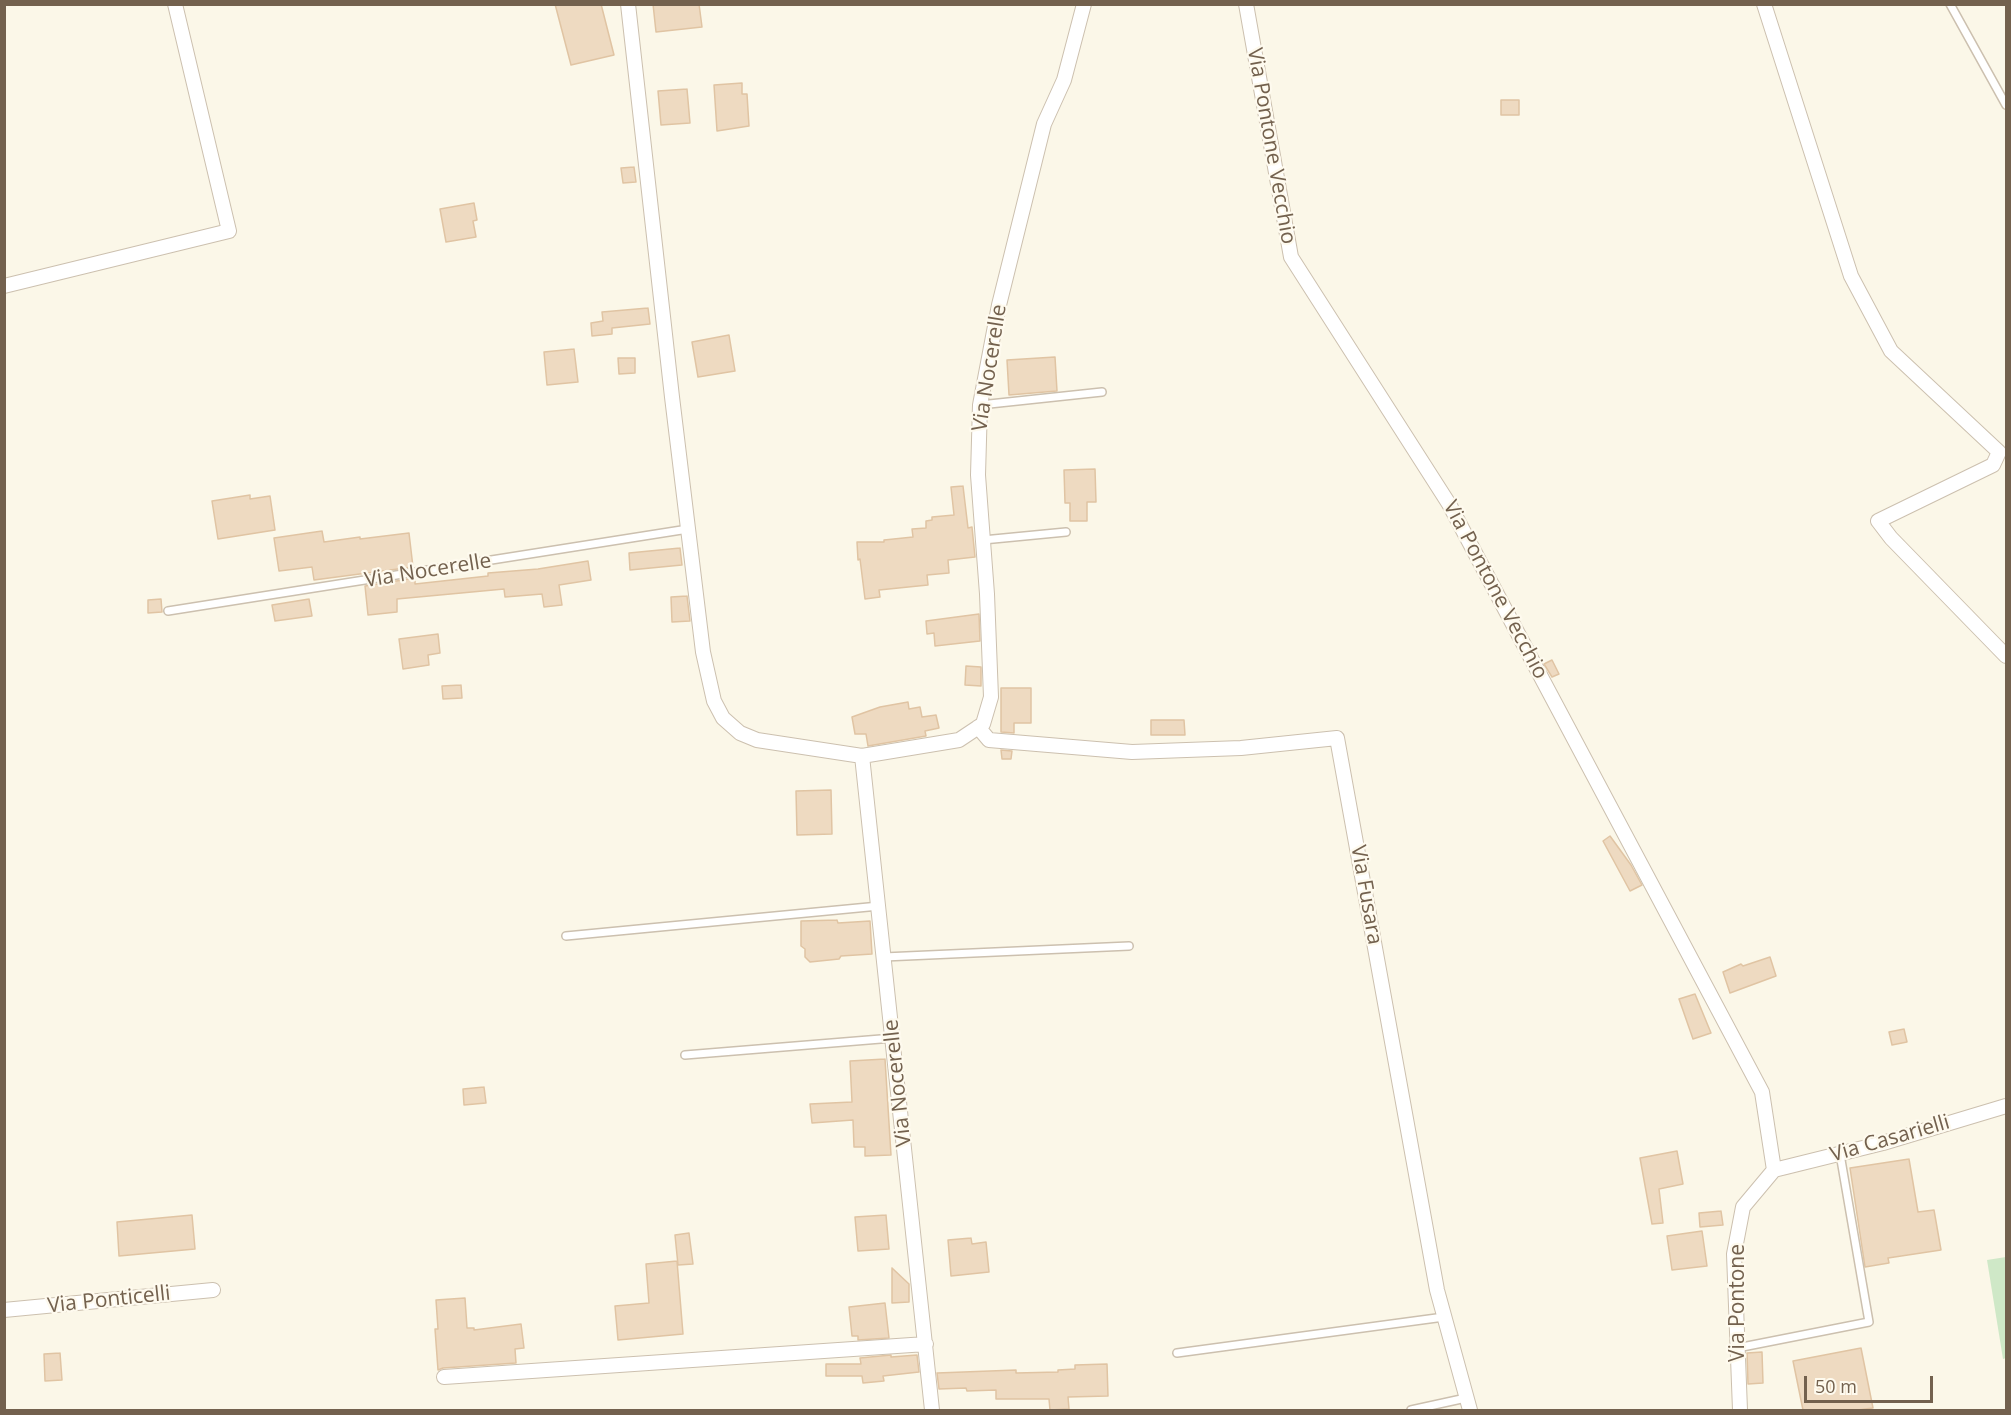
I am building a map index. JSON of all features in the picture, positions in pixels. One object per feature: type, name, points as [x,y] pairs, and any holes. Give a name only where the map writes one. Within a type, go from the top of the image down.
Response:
[{"type":"street","points":[[4,286],[229,231],[174,4]]},
{"type":"street","points":[[628,4],[703,652],[714,701],[723,718],[740,733],[758,740],[862,756],[959,740],[978,727]]},
{"type":"street","name":"Via Nocerelle","points":[[978,727],[983,724],[991,698],[987,594],[978,475],[980,405],[999,305],[1044,124],[1064,80],[1084,4]]},
{"type":"street","name":"Via Pontone Vecchio","points":[[1246,4],[1291,257],[1449,504],[1751,1071],[1762,1092],[1774,1170]]},
{"type":"street","points":[[1764,4],[1851,276],[1891,351],[1999,452],[1993,465],[1878,521],[1891,538],[2007,656]]},
{"type":"street","name":"Via Fusara","points":[[978,727],[989,740],[1132,752],[1240,748],[1337,738],[1437,1290],[1468,1404]]},
{"type":"street","name":"Via Nocerelle","points":[[862,756],[932,1410]]},
{"type":"street","name":"Via Casarielli","points":[[1774,1170],[1883,1143],[2007,1106]]},
{"type":"street","name":"Via Pontone","points":[[1740,1410],[1734,1254],[1743,1207],[1774,1170]]},
{"type":"street","name":"Via Ponticelli","points":[[4,1310],[213,1290]]},
{"type":"street","points":[[444,1377],[926,1344]]},
{"type":"lane","points":[[1950,4],[2007,105]]},
{"type":"lane","points":[[980,405],[1102,392]]},
{"type":"lane","name":"Via Nocerelle","points":[[168,611],[688,530]]},
{"type":"lane","points":[[983,540],[1066,532]]},
{"type":"lane","points":[[566,936],[879,906]]},
{"type":"lane","points":[[884,957],[1129,946]]},
{"type":"lane","points":[[685,1055],[893,1038]]},
{"type":"lane","points":[[1737,1348],[1869,1322],[1840,1154]]},
{"type":"lane","points":[[1178,1353],[1444,1317]]},
{"type":"lane","points":[[1411,1410],[1468,1404]]},
{"type":"green space","points":[[2006,1257],[2006,1358],[2003,1359],[1987,1260]]},
{"type":"building","points":[[555,4],[601,4],[614,55],[571,65]]},
{"type":"building","points":[[653,4],[699,4],[702,27],[656,32]]},
{"type":"building","points":[[742,83],[742,94],[747,94],[749,126],[717,131],[714,85]]},
{"type":"building","points":[[687,89],[690,123],[661,125],[658,91]]},
{"type":"building","points":[[1501,100],[1519,100],[1519,115],[1501,115]]},
{"type":"building","points":[[634,167],[636,182],[623,183],[621,168]]},
{"type":"building","points":[[474,203],[477,220],[473,221],[476,237],[446,242],[440,209]]},
{"type":"building","points":[[648,308],[650,324],[612,328],[612,334],[592,336],[591,323],[603,321],[602,312]]},
{"type":"building","points":[[729,335],[735,371],[698,377],[692,342]]},
{"type":"building","points":[[574,349],[578,382],[547,385],[544,352]]},
{"type":"building","points":[[1055,357],[1057,391],[1009,395],[1007,360]]},
{"type":"building","points":[[618,358],[635,358],[635,373],[619,374]]},
{"type":"building","points":[[1095,469],[1096,502],[1087,502],[1087,521],[1070,521],[1070,503],[1065,503],[1064,470]]},
{"type":"building","points":[[963,486],[968,528],[972,527],[975,557],[948,560],[949,573],[927,575],[928,585],[879,590],[880,597],[865,599],[857,542],[884,542],[884,540],[913,537],[912,529],[926,528],[926,521],[932,520],[932,517],[954,515],[951,487]]},
{"type":"building","points":[[250,495],[250,499],[270,496],[275,530],[218,539],[212,501]]},
{"type":"building","points":[[322,531],[324,542],[409,533],[413,567],[314,580],[312,567],[279,571],[274,538]]},
{"type":"building","points":[[680,548],[682,565],[630,570],[629,553]]},
{"type":"building","points":[[588,561],[591,580],[559,585],[562,605],[544,607],[542,594],[505,597],[504,589],[397,599],[397,612],[368,615],[365,586],[415,578],[415,584],[488,576],[488,573],[538,569]]},
{"type":"building","points":[[687,596],[690,621],[672,622],[671,597]]},
{"type":"building","points":[[161,599],[162,612],[148,613],[148,600]]},
{"type":"building","points":[[309,599],[312,616],[275,621],[272,605]]},
{"type":"building","points":[[979,614],[980,641],[935,646],[934,633],[927,634],[926,621]]},
{"type":"building","points":[[438,634],[440,653],[428,655],[429,665],[403,669],[399,639]]},
{"type":"building","points":[[1552,660],[1559,674],[1552,677],[1544,664]]},
{"type":"building","points":[[966,666],[981,667],[981,686],[965,685]]},
{"type":"building","points":[[461,685],[462,698],[443,699],[442,686]]},
{"type":"building","points":[[1001,688],[1031,688],[1031,723],[1014,723],[1014,733],[1001,732]]},
{"type":"building","points":[[908,702],[909,709],[920,707],[922,717],[936,715],[939,728],[925,731],[926,736],[868,746],[866,734],[855,734],[852,717],[880,707]]},
{"type":"building","points":[[1151,720],[1184,720],[1185,735],[1151,735]]},
{"type":"building","points":[[1001,750],[1012,751],[1011,759],[1002,759]]},
{"type":"building","points":[[831,790],[832,834],[797,835],[796,791]]},
{"type":"building","points":[[1610,836],[1642,885],[1630,891],[1603,841]]},
{"type":"building","points":[[837,920],[838,923],[870,921],[872,954],[841,956],[839,959],[810,962],[805,957],[805,949],[801,946],[801,921]]},
{"type":"building","points":[[1770,957],[1776,976],[1730,993],[1723,972],[1741,964],[1743,966]]},
{"type":"building","points":[[1695,994],[1711,1033],[1693,1039],[1679,999]]},
{"type":"building","points":[[1904,1029],[1907,1042],[1892,1045],[1889,1032]]},
{"type":"building","points":[[885,1059],[891,1155],[865,1156],[865,1147],[854,1147],[853,1120],[812,1123],[810,1104],[852,1102],[850,1061]]},
{"type":"building","points":[[484,1087],[486,1103],[464,1105],[463,1089]]},
{"type":"building","points":[[1677,1151],[1683,1184],[1659,1189],[1663,1223],[1652,1224],[1640,1158]]},
{"type":"building","points":[[1909,1159],[1918,1212],[1934,1210],[1941,1250],[1888,1258],[1889,1263],[1865,1267],[1850,1168]]},
{"type":"building","points":[[1721,1211],[1723,1225],[1700,1227],[1699,1213]]},
{"type":"building","points":[[192,1215],[195,1249],[119,1256],[117,1222]]},
{"type":"building","points":[[886,1215],[889,1249],[858,1251],[855,1217]]},
{"type":"building","points":[[1702,1231],[1707,1266],[1672,1270],[1667,1236]]},
{"type":"building","points":[[689,1233],[693,1264],[678,1265],[675,1235]]},
{"type":"building","points":[[971,1238],[972,1244],[986,1242],[989,1272],[951,1276],[948,1240]]},
{"type":"building","points":[[677,1261],[683,1334],[618,1340],[615,1306],[649,1303],[646,1264]]},
{"type":"building","points":[[892,1268],[909,1284],[909,1302],[892,1303]]},
{"type":"building","points":[[465,1298],[467,1328],[474,1328],[474,1330],[521,1324],[524,1348],[515,1349],[516,1363],[438,1370],[435,1329],[438,1329],[436,1300]]},
{"type":"building","points":[[885,1303],[889,1338],[858,1340],[858,1336],[852,1336],[849,1307]]},
{"type":"building","points":[[1861,1348],[1873,1408],[1803,1410],[1793,1361]]},
{"type":"building","points":[[1762,1352],[1763,1383],[1748,1384],[1747,1353]]},
{"type":"building","points":[[60,1353],[62,1380],[45,1381],[44,1354]]},
{"type":"building","points":[[891,1355],[891,1357],[917,1355],[919,1372],[883,1376],[884,1381],[863,1383],[862,1376],[826,1376],[826,1364],[861,1364],[860,1358]]},
{"type":"building","points":[[1107,1364],[1108,1396],[1068,1397],[1069,1409],[1050,1410],[1049,1399],[996,1399],[996,1390],[939,1389],[937,1373],[1016,1370],[1016,1373],[1058,1372],[1058,1370],[1075,1369],[1075,1365]]}]
